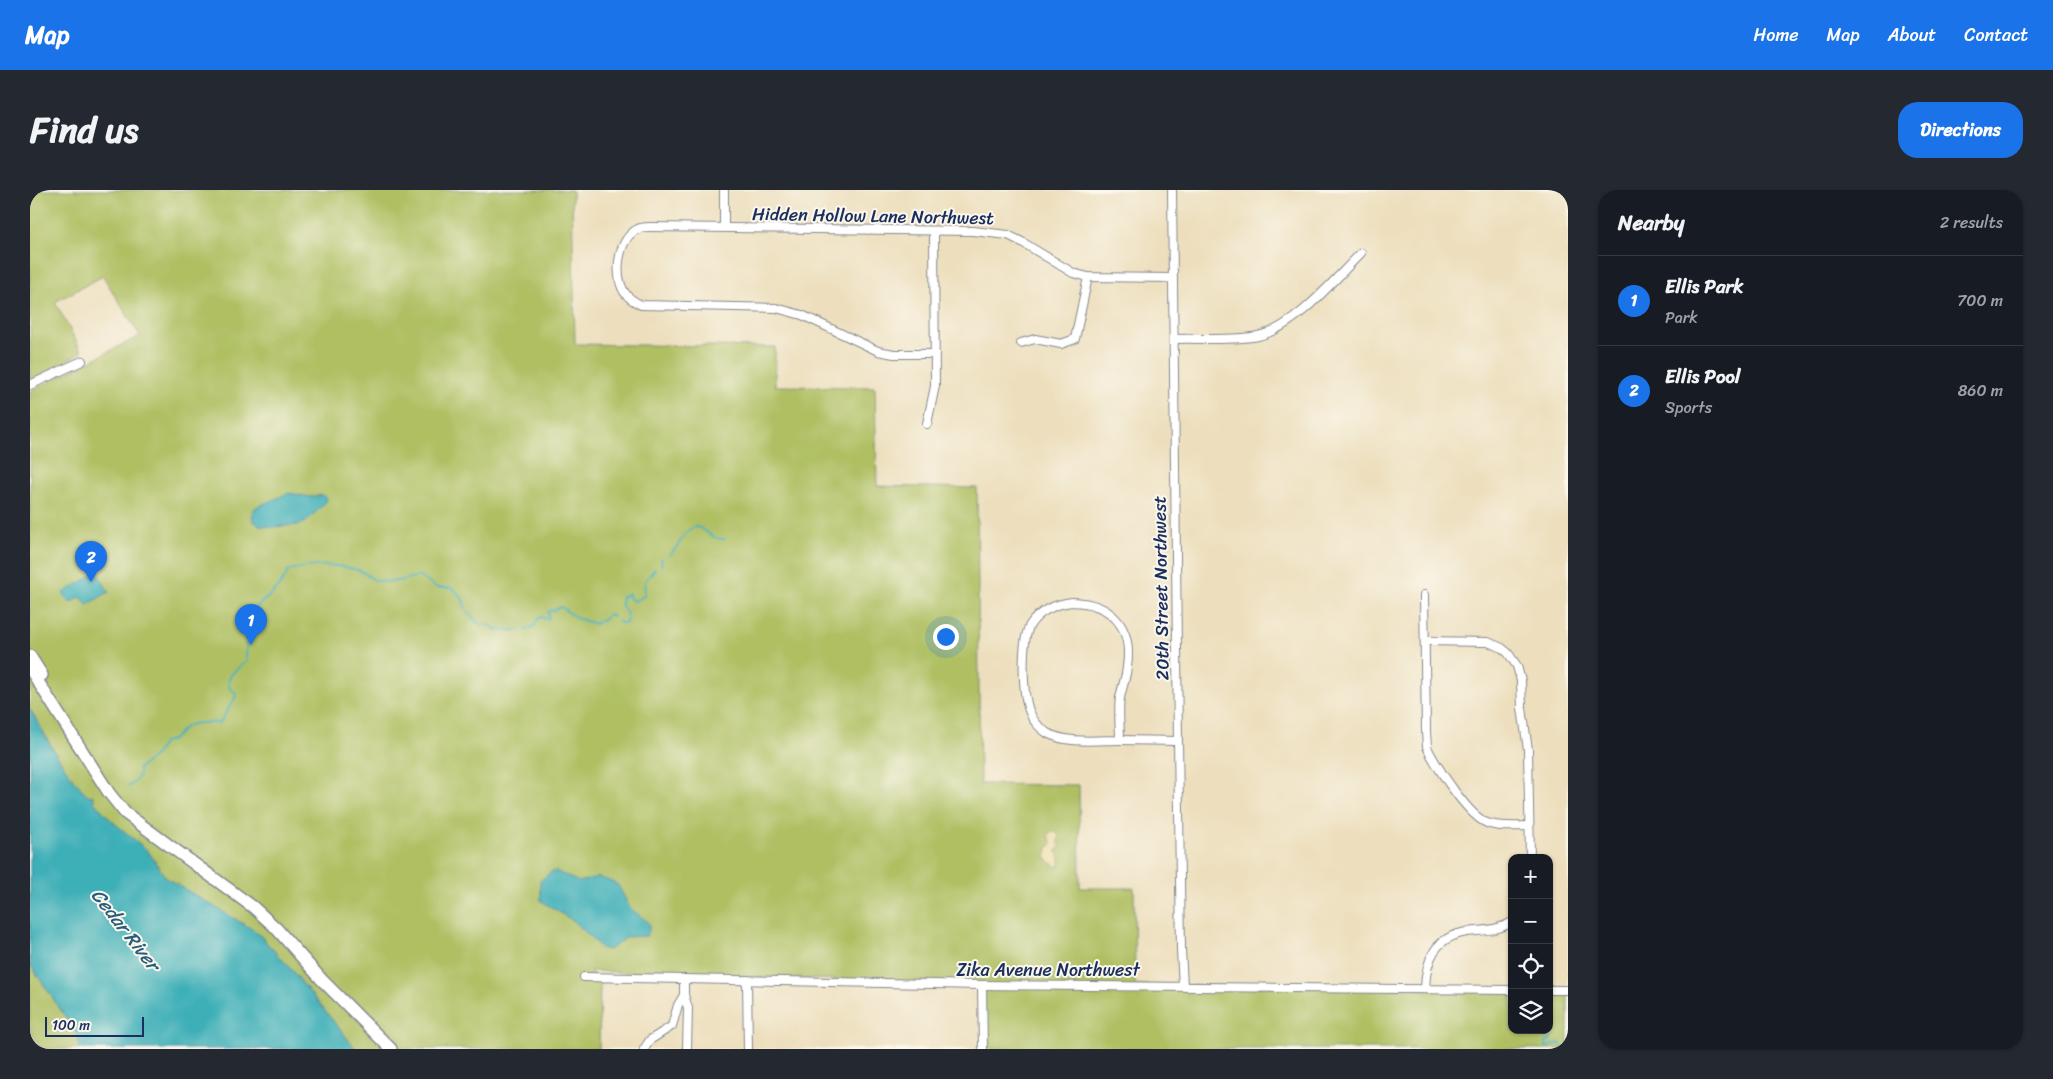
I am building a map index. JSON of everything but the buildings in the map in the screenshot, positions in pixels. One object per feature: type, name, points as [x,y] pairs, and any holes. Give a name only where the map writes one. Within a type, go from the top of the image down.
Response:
[{"type":"street","points":[[724,190],[724,227]]},
{"type":"street","name":"20th Street Northwest","points":[[1172,190],[1178,741],[1183,986]]},
{"type":"street","name":"Hidden Hollow Lane Northwest","points":[[935,354],[894,354],[878,351],[802,315],[776,308],[641,305],[629,298],[624,293],[621,285],[619,268],[624,243],[638,229],[650,227],[973,231],[1008,235],[1073,273],[1088,277],[1172,278]]},
{"type":"street","points":[[927,424],[934,397],[934,231]]},
{"type":"street","points":[[1174,339],[1249,337],[1276,330],[1294,318],[1360,253]]},
{"type":"street","points":[[1021,343],[1035,339],[1061,344],[1075,338],[1088,277]]},
{"type":"street","points":[[30,385],[82,361]]},
{"type":"street","points":[[1424,595],[1426,739],[1431,755],[1467,807],[1476,816],[1487,823],[1501,826],[1529,826]]},
{"type":"street","points":[[1120,740],[1120,699],[1127,666],[1126,642],[1122,627],[1116,618],[1097,604],[1072,602],[1052,606],[1036,617],[1026,637],[1026,692],[1029,711],[1040,727],[1057,737],[1068,739],[1120,740],[1178,741]]},
{"type":"street","points":[[1425,641],[1488,642],[1502,648],[1517,666],[1522,681],[1522,708],[1528,738],[1530,854]]},
{"type":"street","points":[[30,656],[115,789],[145,828]]},
{"type":"street","points":[[30,669],[114,801],[125,813],[253,907],[276,928],[322,980],[391,1049]]},
{"type":"street","points":[[1425,988],[1430,958],[1438,946],[1450,936],[1499,928],[1508,924]]},
{"type":"street","name":"Zika Avenue Northwest","points":[[584,978],[1508,990]]},
{"type":"street","points":[[684,979],[684,994],[688,1008],[687,1049]]},
{"type":"street","points":[[747,980],[748,1049]]},
{"type":"street","points":[[982,984],[983,1049]]},
{"type":"street","points":[[1553,990],[1568,990]]},
{"type":"street","points":[[644,1049],[650,1040],[672,1026],[678,1005],[684,994]]},
{"type":"green space","points":[[30,190],[572,190],[575,344],[775,347],[775,386],[875,387],[877,486],[977,488],[980,784],[1079,785],[1080,888],[1134,888],[1135,985],[1508,990],[1508,1034],[1553,1034],[1553,990],[1568,990],[1568,1049],[983,1049],[982,985],[590,971],[600,983],[599,1049],[356,1049],[290,968],[257,932],[166,878],[148,851],[112,821],[94,802],[94,798],[76,783],[30,709],[30,391],[140,336],[103,276],[55,302],[82,352],[30,381]]},
{"type":"green space","points":[[30,964],[76,1033],[80,1046],[79,1049],[41,1049],[30,1030]]},
{"type":"sand","points":[[1052,831],[1060,835],[1058,841],[1060,846],[1056,852],[1060,858],[1060,865],[1057,867],[1046,859],[1048,848],[1052,843],[1048,835]]},
{"type":"water","points":[[289,493],[311,497],[323,495],[327,498],[326,502],[306,522],[300,525],[272,527],[261,526],[253,521],[252,512],[256,507]]},
{"type":"water","points":[[97,572],[109,592],[87,605],[81,597],[70,603],[63,593]]},
{"type":"water","name":"Cedar River","points":[[30,709],[53,750],[73,779],[88,796],[93,795],[94,802],[112,821],[148,851],[166,878],[257,932],[290,968],[356,1049],[79,1049],[80,1046],[76,1033],[30,964]]},
{"type":"water","points":[[556,871],[579,882],[598,877],[618,885],[630,908],[648,922],[650,927],[647,936],[627,937],[609,950],[601,948],[575,922],[541,901],[540,881],[551,872]]},
{"type":"waterway","points":[[669,555],[692,528],[696,527],[715,538],[725,539]]},
{"type":"waterway","points":[[662,566],[661,561],[663,558]]},
{"type":"waterway","points":[[128,787],[138,778],[139,768],[155,756],[164,742],[176,737],[184,728],[195,723],[220,723],[236,696],[235,692],[230,689],[230,676],[246,662],[247,634],[243,620],[279,587],[288,571],[314,566],[350,568],[363,572],[373,579],[386,582],[418,576],[437,588],[452,588],[462,597],[466,610],[479,624],[489,625],[496,630],[520,630]]},
{"type":"waterway","points":[[619,621],[626,623],[627,620],[626,612],[621,604],[622,597],[629,594],[630,599],[635,601],[644,596],[645,581],[655,569]]},
{"type":"waterway","points":[[526,630],[534,626],[541,617],[549,618],[548,612],[561,607],[576,618],[596,624],[598,621],[603,621],[608,614],[613,616]]},
{"type":"waterway","points":[[1552,1034],[1551,1040],[1546,1042],[1546,1047],[1560,1043],[1563,1049]]},
{"type":"place","name":"Ellis Pool","points":[[91,582]]},
{"type":"place","name":"Ellis Park","points":[[251,645]]}]
